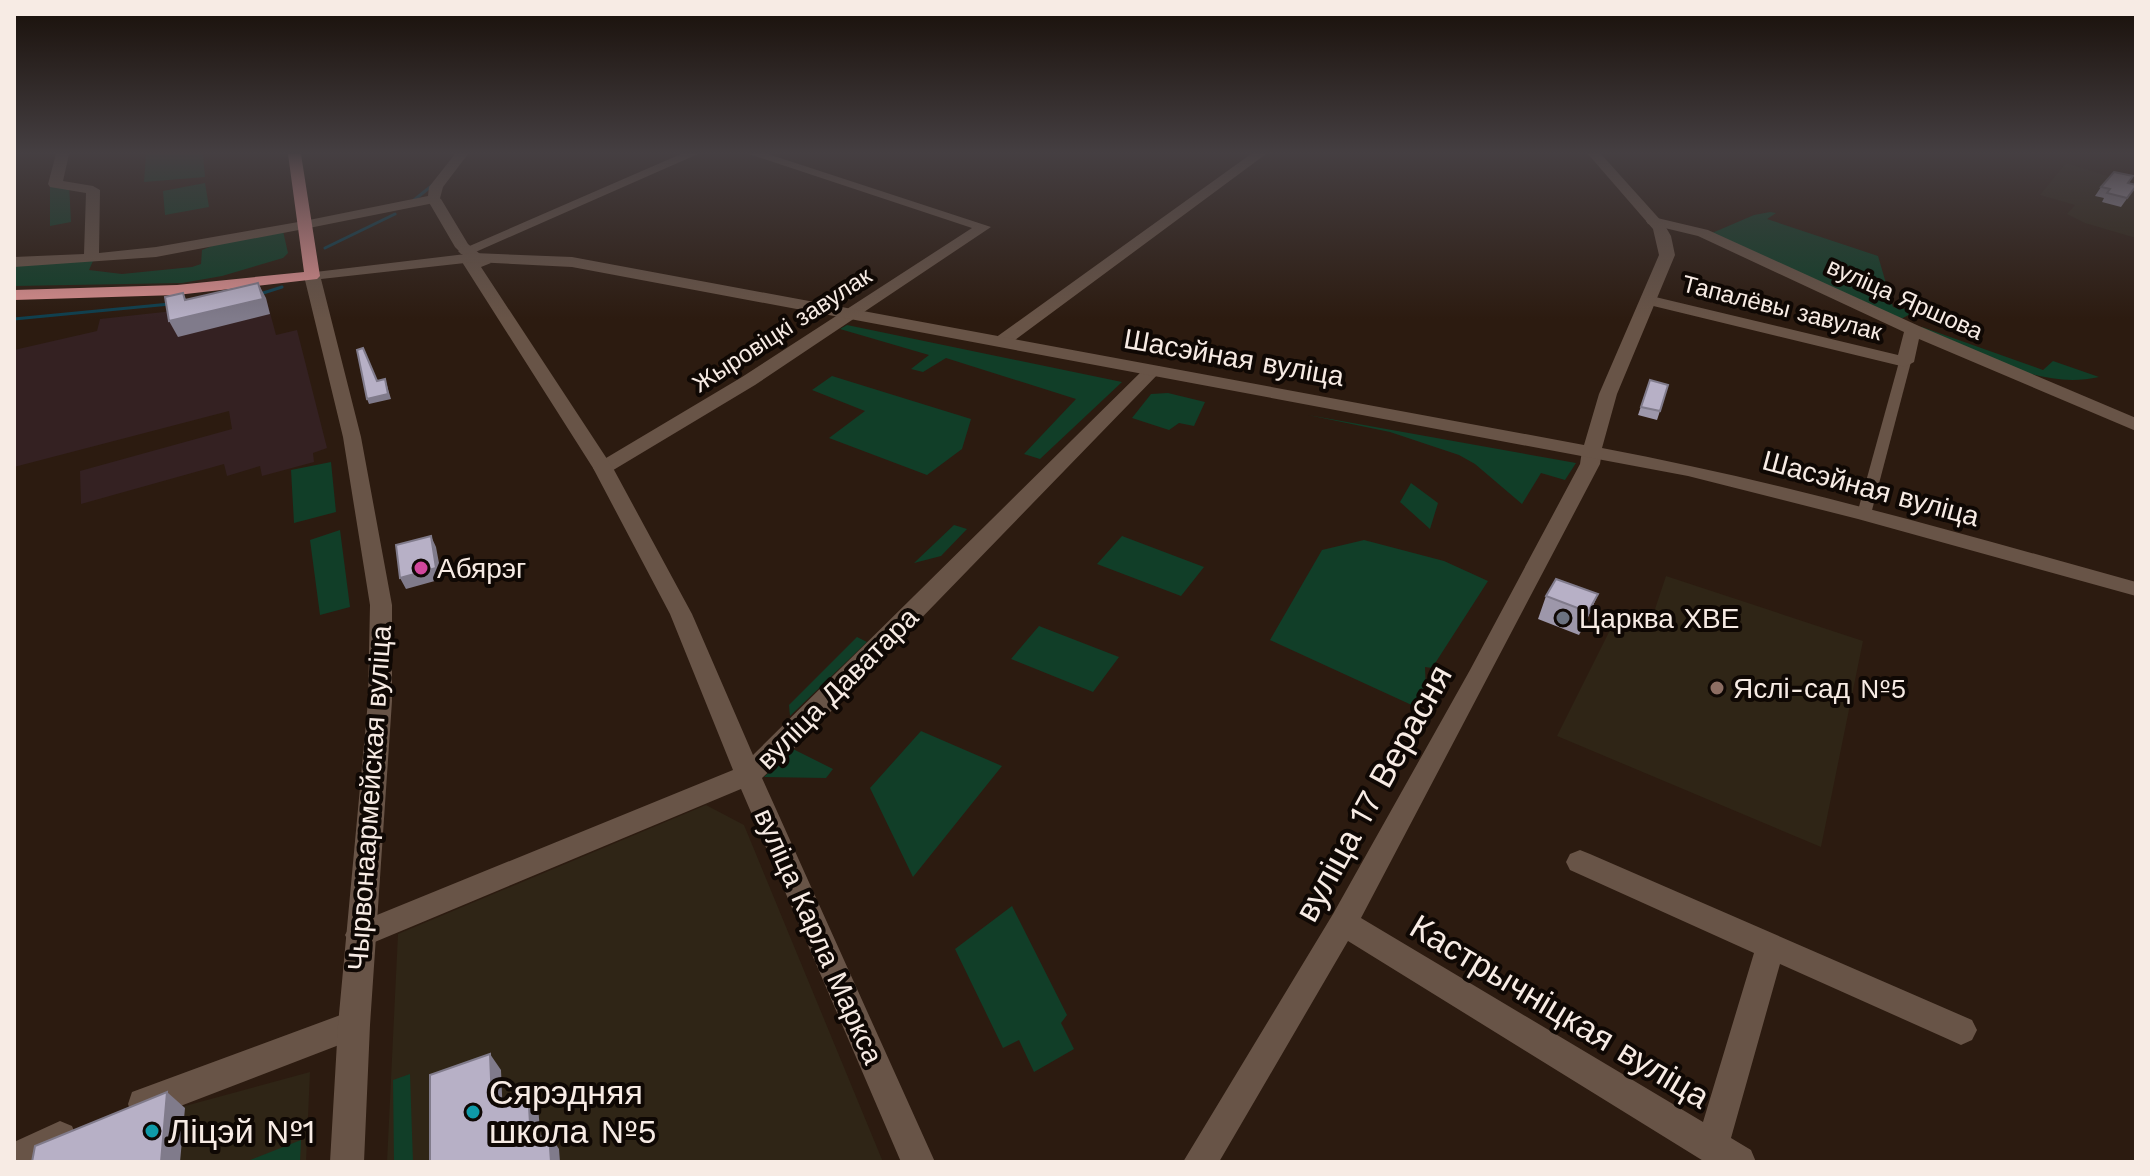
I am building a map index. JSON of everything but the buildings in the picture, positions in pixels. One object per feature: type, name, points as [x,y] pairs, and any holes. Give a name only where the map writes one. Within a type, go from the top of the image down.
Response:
[{"type":"highway","name":"Чырвонаармейская вуліца","points":[[302,209],[312,276]]},
{"type":"highway","points":[[14,295],[177,290],[312,276]]},
{"type":"street","points":[[91,258],[92,209]]},
{"type":"street","points":[[14,262],[156,252],[385,209]]},
{"type":"street","name":"вуліца Карла Маркса","points":[[440,209],[488,291],[603,468],[681,614],[748,775],[918,1162]]},
{"type":"street","points":[[468,253],[568,209]]},
{"type":"street","name":"Жыровіцкі завулак","points":[[603,468],[676,427],[984,227],[927,209]]},
{"type":"street","points":[[1001,342],[1184,209]]},
{"type":"street","points":[[1642,209],[1653,221]]},
{"type":"street","name":"вуліца 17 Верасня","points":[[1200,1162],[1343,923],[1494,648],[1590,464],[1608,394],[1667,255],[1664,236],[1653,221]]},
{"type":"street","name":"вуліца Яршова","points":[[1653,221],[1703,233],[1913,330],[2136,425]]},
{"type":"street","name":"Шасэйная вуліца","points":[[312,276],[468,253],[572,262],[1592,451],[1733,480],[2136,589]]},
{"type":"street","name":"Чырвонаармейская вуліца","points":[[312,276],[352,437],[381,605],[380,701],[360,935],[347,1162]]},
{"type":"street","name":"Тапалёвы завулак","points":[[1647,300],[1905,362]]},
{"type":"street","points":[[1864,514],[1913,330]]},
{"type":"street","name":"вуліца Даватара","points":[[360,935],[748,775],[1153,370]]},
{"type":"street","points":[[1580,862],[1961,1030]]},
{"type":"street","name":"Кастрычніцкая вуліца","points":[[1343,923],[1725,1155]]},
{"type":"street","points":[[1725,1155],[1771,944]]},
{"type":"street","points":[[14,1159],[102,1120],[354,1025]]},
{"type":"shaded area","points":[[2072,209],[2136,209],[2136,238],[2085,223],[2067,214]]},
{"type":"shaded area","points":[[266,298],[276,335],[297,330],[327,448],[313,453],[314,462],[262,476],[260,466],[227,476],[224,464],[81,504],[80,471],[232,429],[229,411],[14,467],[14,350],[97,331],[100,319],[173,311],[194,315]]},
{"type":"shaded area","name":"Яслі-сад №5","points":[[1666,576],[1863,641],[1821,847],[1557,736],[1615,620],[1649,627]]},
{"type":"shaded area","points":[[706,805],[744,825],[883,1162],[387,1162],[398,934]]},
{"type":"shaded area","points":[[310,1072],[306,1162],[41,1162],[185,1106]]},
{"type":"green space","points":[[50,209],[70,209],[71,222],[50,226]]},
{"type":"green space","points":[[164,209],[199,209],[165,215]]},
{"type":"green space","points":[[1776,213],[1767,219],[1878,256],[1893,307],[1916,311],[1901,319],[1712,233],[1754,215]]},
{"type":"green space","points":[[283,231],[288,253],[283,258],[222,276],[182,283],[14,286],[14,265],[93,261],[89,270],[122,274],[192,267],[201,264],[202,250],[217,244]]},
{"type":"green space","points":[[847,325],[1122,382],[1040,459],[1024,454],[1076,399],[946,358],[923,372],[911,369],[929,355],[840,329]]},
{"type":"green space","points":[[1922,327],[2043,370],[2053,361],[2099,377],[2076,380],[2030,374],[1984,357]]},
{"type":"green space","points":[[832,376],[971,419],[962,449],[927,475],[829,438],[865,411],[812,390]]},
{"type":"green space","points":[[1168,393],[1205,402],[1194,426],[1179,423],[1169,430],[1132,418],[1151,394]]},
{"type":"green space","points":[[1308,415],[1576,463],[1565,480],[1541,473],[1522,504],[1475,464],[1459,455],[1390,432]]},
{"type":"green space","points":[[331,462],[336,512],[294,523],[291,470]]},
{"type":"green space","points":[[1411,483],[1438,503],[1430,529],[1400,502]]},
{"type":"green space","points":[[954,525],[967,529],[941,556],[914,563]]},
{"type":"green space","points":[[340,530],[350,607],[320,615],[310,540]]},
{"type":"green space","points":[[1122,536],[1204,567],[1181,596],[1097,564]]},
{"type":"green space","points":[[1364,540],[1444,561],[1488,581],[1432,668],[1425,667],[1426,690],[1416,707],[1270,640],[1322,550]]},
{"type":"green space","points":[[1039,626],[1119,657],[1093,692],[1011,659]]},
{"type":"green space","points":[[857,637],[867,642],[790,716],[789,705]]},
{"type":"green space","points":[[921,731],[1002,766],[913,877],[870,788]]},
{"type":"green space","points":[[793,749],[833,769],[826,778],[764,777]]},
{"type":"green space","points":[[1012,906],[1067,1015],[1061,1023],[1074,1049],[1034,1072],[1019,1040],[1003,1048],[955,949]]},
{"type":"green space","points":[[410,1074],[413,1162],[394,1162],[393,1080]]},
{"type":"green space","points":[[301,1140],[300,1162],[245,1162]]},
{"type":"waterway","points":[[325,248],[395,214]]},
{"type":"waterway","points":[[260,294],[282,287]]},
{"type":"waterway","points":[[14,319],[170,304]]},
{"type":"place","name":"Абярэг","points":[[421,568]]},
{"type":"place","name":"Царква ХВЕ","points":[[1563,618]]},
{"type":"place","name":"Яслі-сад №5","points":[[1717,688]]},
{"type":"place","name":"Сярэдняя школа №5","points":[[473,1112]]},
{"type":"place","name":"Ліцэй №1","points":[[152,1131]]}]
